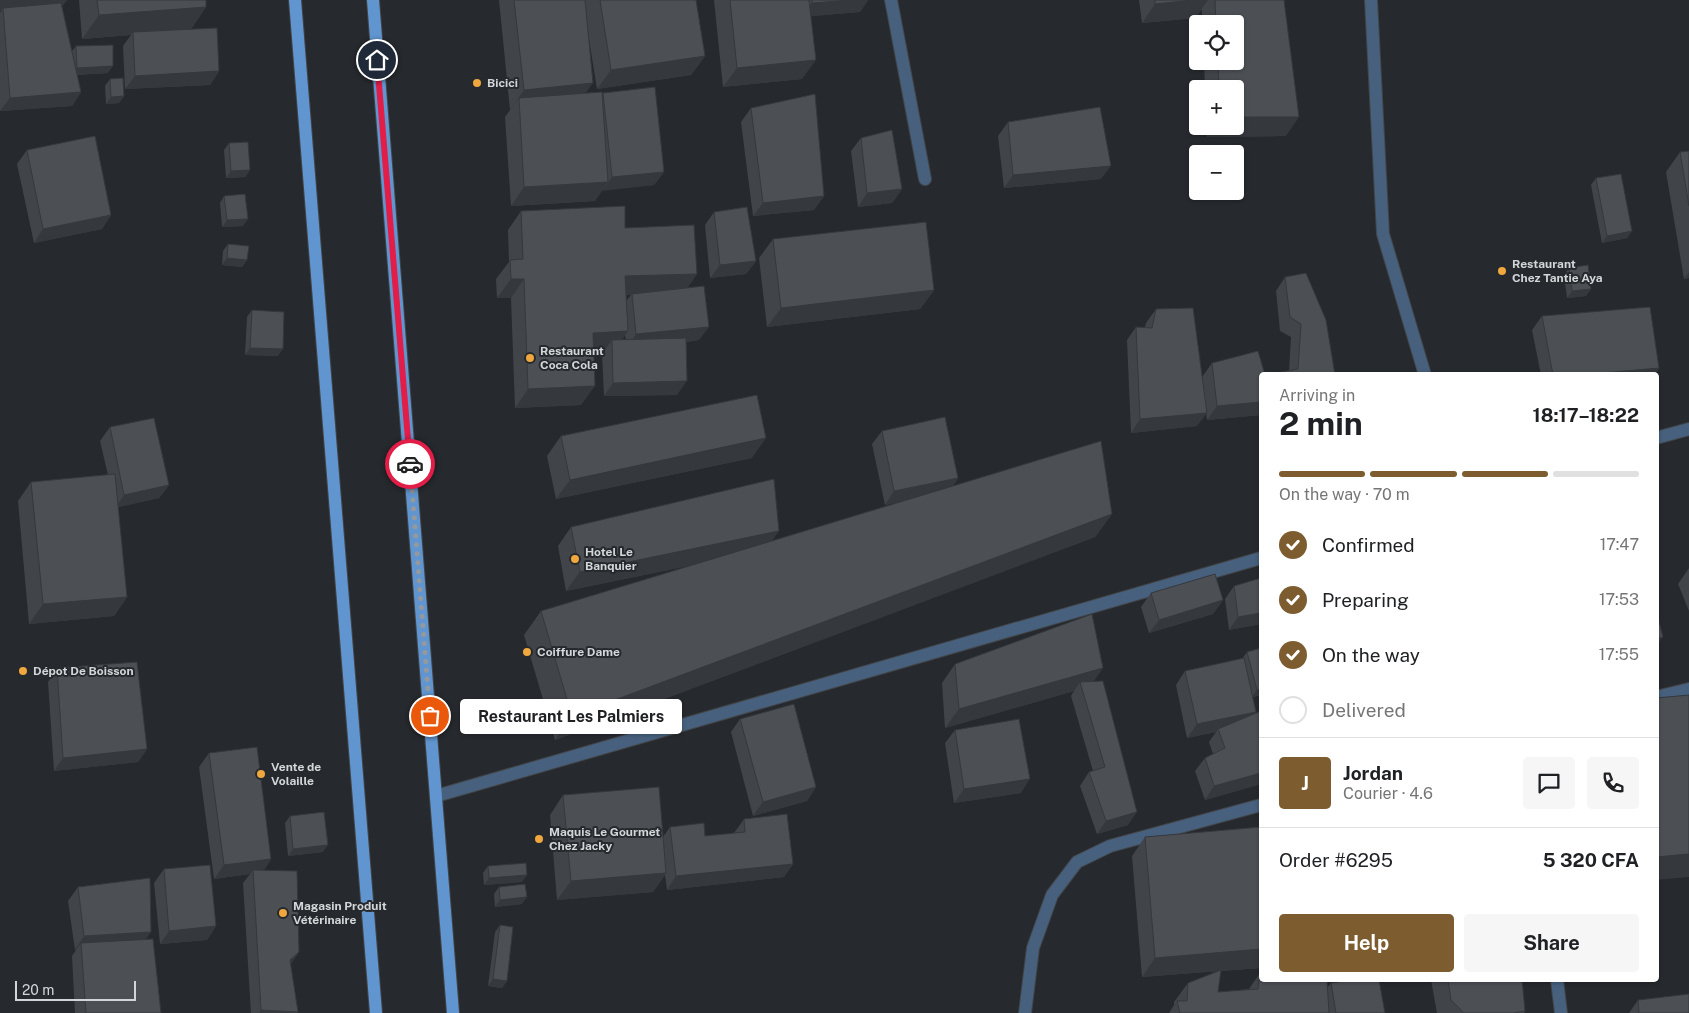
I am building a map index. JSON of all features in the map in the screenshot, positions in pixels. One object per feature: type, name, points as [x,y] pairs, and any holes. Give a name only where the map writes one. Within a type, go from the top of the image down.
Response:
[{"type":"main road","points":[[295,0],[376,1013]]},
{"type":"main road","points":[[373,0],[453,1013]]},
{"type":"street","points":[[891,0],[925,179]]},
{"type":"street","points":[[1371,0],[1383,234],[1424,372]]},
{"type":"street","points":[[1659,437],[1689,429]]},
{"type":"street","points":[[436,796],[1259,559]]},
{"type":"street","points":[[1659,696],[1689,688]]},
{"type":"street","points":[[1025,1013],[1032,948],[1052,894],[1077,862],[1110,846],[1259,805]]},
{"type":"street","points":[[1557,982],[1561,1013]]},
{"type":"building","points":[[97,0],[206,0],[206,7],[99,15]]},
{"type":"building","points":[[514,0],[585,0],[593,83],[524,90]]},
{"type":"building","points":[[600,0],[696,0],[705,56],[611,70]]},
{"type":"building","points":[[730,0],[809,0],[816,60],[737,68]]},
{"type":"building","points":[[812,0],[853,0],[812,3]]},
{"type":"building","points":[[1155,0],[1194,0],[1155,4]]},
{"type":"building","points":[[1215,0],[1284,0],[1299,117],[1244,117],[1244,80],[1219,80],[1218,70],[1244,70],[1244,15],[1216,15]]},
{"type":"building","points":[[61,3],[81,92],[10,98],[3,8]]},
{"type":"building","points":[[217,28],[219,71],[135,76],[133,32]]},
{"type":"building","points":[[113,45],[113,66],[77,68],[76,46]]},
{"type":"building","points":[[123,78],[124,96],[111,97],[110,79]]},
{"type":"building","points":[[655,87],[664,172],[612,177],[603,93]]},
{"type":"building","points":[[602,92],[608,182],[524,187],[519,98]]},
{"type":"building","points":[[815,94],[824,196],[763,203],[751,108]]},
{"type":"building","points":[[1100,107],[1111,166],[1013,175],[1008,122]]},
{"type":"building","points":[[892,130],[902,189],[867,193],[861,138]]},
{"type":"building","points":[[95,136],[111,215],[43,229],[27,150]]},
{"type":"building","points":[[248,142],[250,170],[231,171],[229,143]]},
{"type":"building","points":[[1689,151],[1689,206],[1680,152]]},
{"type":"building","points":[[1621,174],[1632,231],[1607,236],[1596,178]]},
{"type":"building","points":[[245,194],[248,219],[227,220],[224,196]]},
{"type":"building","points":[[625,206],[625,228],[694,225],[697,274],[625,276],[628,331],[593,333],[595,386],[528,389],[524,279],[511,279],[510,260],[523,259],[521,211]]},
{"type":"building","points":[[747,207],[756,261],[720,265],[714,212]]},
{"type":"building","points":[[926,222],[934,290],[781,308],[773,239]]},
{"type":"building","points":[[228,244],[249,246],[247,260],[227,258]]},
{"type":"building","points":[[1588,265],[1591,289],[1572,291],[1569,268]]},
{"type":"building","points":[[1306,273],[1326,320],[1335,372],[1282,372],[1298,369],[1301,324],[1290,317],[1285,277]]},
{"type":"building","points":[[704,286],[709,327],[636,334],[632,294]]},
{"type":"building","points":[[1650,307],[1659,368],[1614,372],[1552,372],[1542,316]]},
{"type":"building","points":[[1193,308],[1207,413],[1140,419],[1136,327],[1152,328],[1156,309]]},
{"type":"building","points":[[252,310],[284,312],[283,349],[250,348]]},
{"type":"building","points":[[686,338],[687,381],[613,383],[612,340]]},
{"type":"building","points":[[1258,351],[1264,372],[1259,372],[1259,402],[1217,406],[1212,363]]},
{"type":"building","points":[[757,395],[766,438],[570,480],[561,436]]},
{"type":"building","points":[[945,417],[958,478],[894,491],[882,431]]},
{"type":"building","points":[[154,418],[169,485],[124,495],[110,427]]},
{"type":"building","points":[[1101,441],[1112,514],[572,716],[541,611]]},
{"type":"building","points":[[115,474],[127,597],[43,604],[31,482]]},
{"type":"building","points":[[774,479],[779,531],[580,572],[571,527]]},
{"type":"building","points":[[1215,574],[1223,600],[1159,620],[1151,593]]},
{"type":"building","points":[[1259,579],[1259,613],[1238,617],[1234,586]]},
{"type":"building","points":[[1092,614],[1103,668],[959,709],[955,664]]},
{"type":"building","points":[[1659,622],[1663,637],[1659,638]]},
{"type":"building","points":[[1259,649],[1259,690],[1257,690],[1247,652]]},
{"type":"building","points":[[1244,658],[1256,712],[1197,724],[1185,671]]},
{"type":"building","points":[[137,662],[147,749],[63,758],[57,668]]},
{"type":"building","points":[[1103,681],[1137,812],[1106,821],[1089,772],[1105,767],[1080,682]]},
{"type":"building","points":[[1689,695],[1689,854],[1659,857],[1659,698]]},
{"type":"building","points":[[794,704],[816,787],[763,802],[740,719]]},
{"type":"building","points":[[1259,712],[1259,774],[1214,786],[1205,758],[1225,748],[1218,729]]},
{"type":"building","points":[[1019,719],[1030,779],[964,789],[955,730]]},
{"type":"building","points":[[257,747],[271,859],[224,865],[209,753]]},
{"type":"building","points":[[659,787],[666,873],[571,881],[563,795]]},
{"type":"building","points":[[324,812],[328,845],[293,849],[290,816]]},
{"type":"building","points":[[787,814],[793,864],[676,876],[670,827],[704,823],[705,836],[745,832],[744,819]]},
{"type":"building","points":[[1259,827],[1259,949],[1155,958],[1145,837]]},
{"type":"building","points":[[526,863],[527,875],[489,878],[488,866]]},
{"type":"building","points":[[210,865],[216,926],[169,931],[164,869]]},
{"type":"building","points":[[253,870],[297,871],[299,952],[290,960],[298,1012],[261,1010]]},
{"type":"building","points":[[150,878],[151,932],[84,936],[78,887]]},
{"type":"building","points":[[525,884],[527,897],[500,900],[499,887]]},
{"type":"building","points":[[500,925],[513,927],[507,981],[493,979]]},
{"type":"building","points":[[153,939],[161,1013],[86,1013],[81,943]]},
{"type":"building","points":[[1221,970],[1218,992],[1258,989],[1259,981],[1327,982],[1329,1013],[1180,1013],[1177,1001],[1187,1001],[1188,983]]},
{"type":"building","points":[[1379,982],[1385,1013],[1336,1013],[1331,983]]},
{"type":"building","points":[[1448,982],[1522,982],[1525,1011],[1513,1013],[1464,1013],[1451,1000]]},
{"type":"building","points":[[1689,994],[1689,1013],[1639,1013],[1638,1000]]},
{"type":"way so far","points":[[410,464],[430,716]]},
{"type":"place","name":"Bicici","points":[[477,83]]},
{"type":"place","name":"Restaurant Chez Tantie Aya","points":[[1502,271]]},
{"type":"place","name":"Restaurant Coca Cola","points":[[530,358]]},
{"type":"place","name":"Hotel Le Banquier","points":[[575,559]]},
{"type":"place","name":"Coiffure Dame","points":[[527,652]]},
{"type":"place","name":"Dépot De Boisson","points":[[23,671]]},
{"type":"place","name":"Restaurant Les Palmiers","points":[[430,716]]},
{"type":"place","name":"Vente de Volaille","points":[[261,774]]},
{"type":"place","name":"Maquis Le Gourmet Chez Jacky","points":[[539,839]]},
{"type":"place","name":"Magasin Produit Vétérinaire","points":[[283,913]]},
{"type":"route","points":[[377,60],[410,464]]}]
